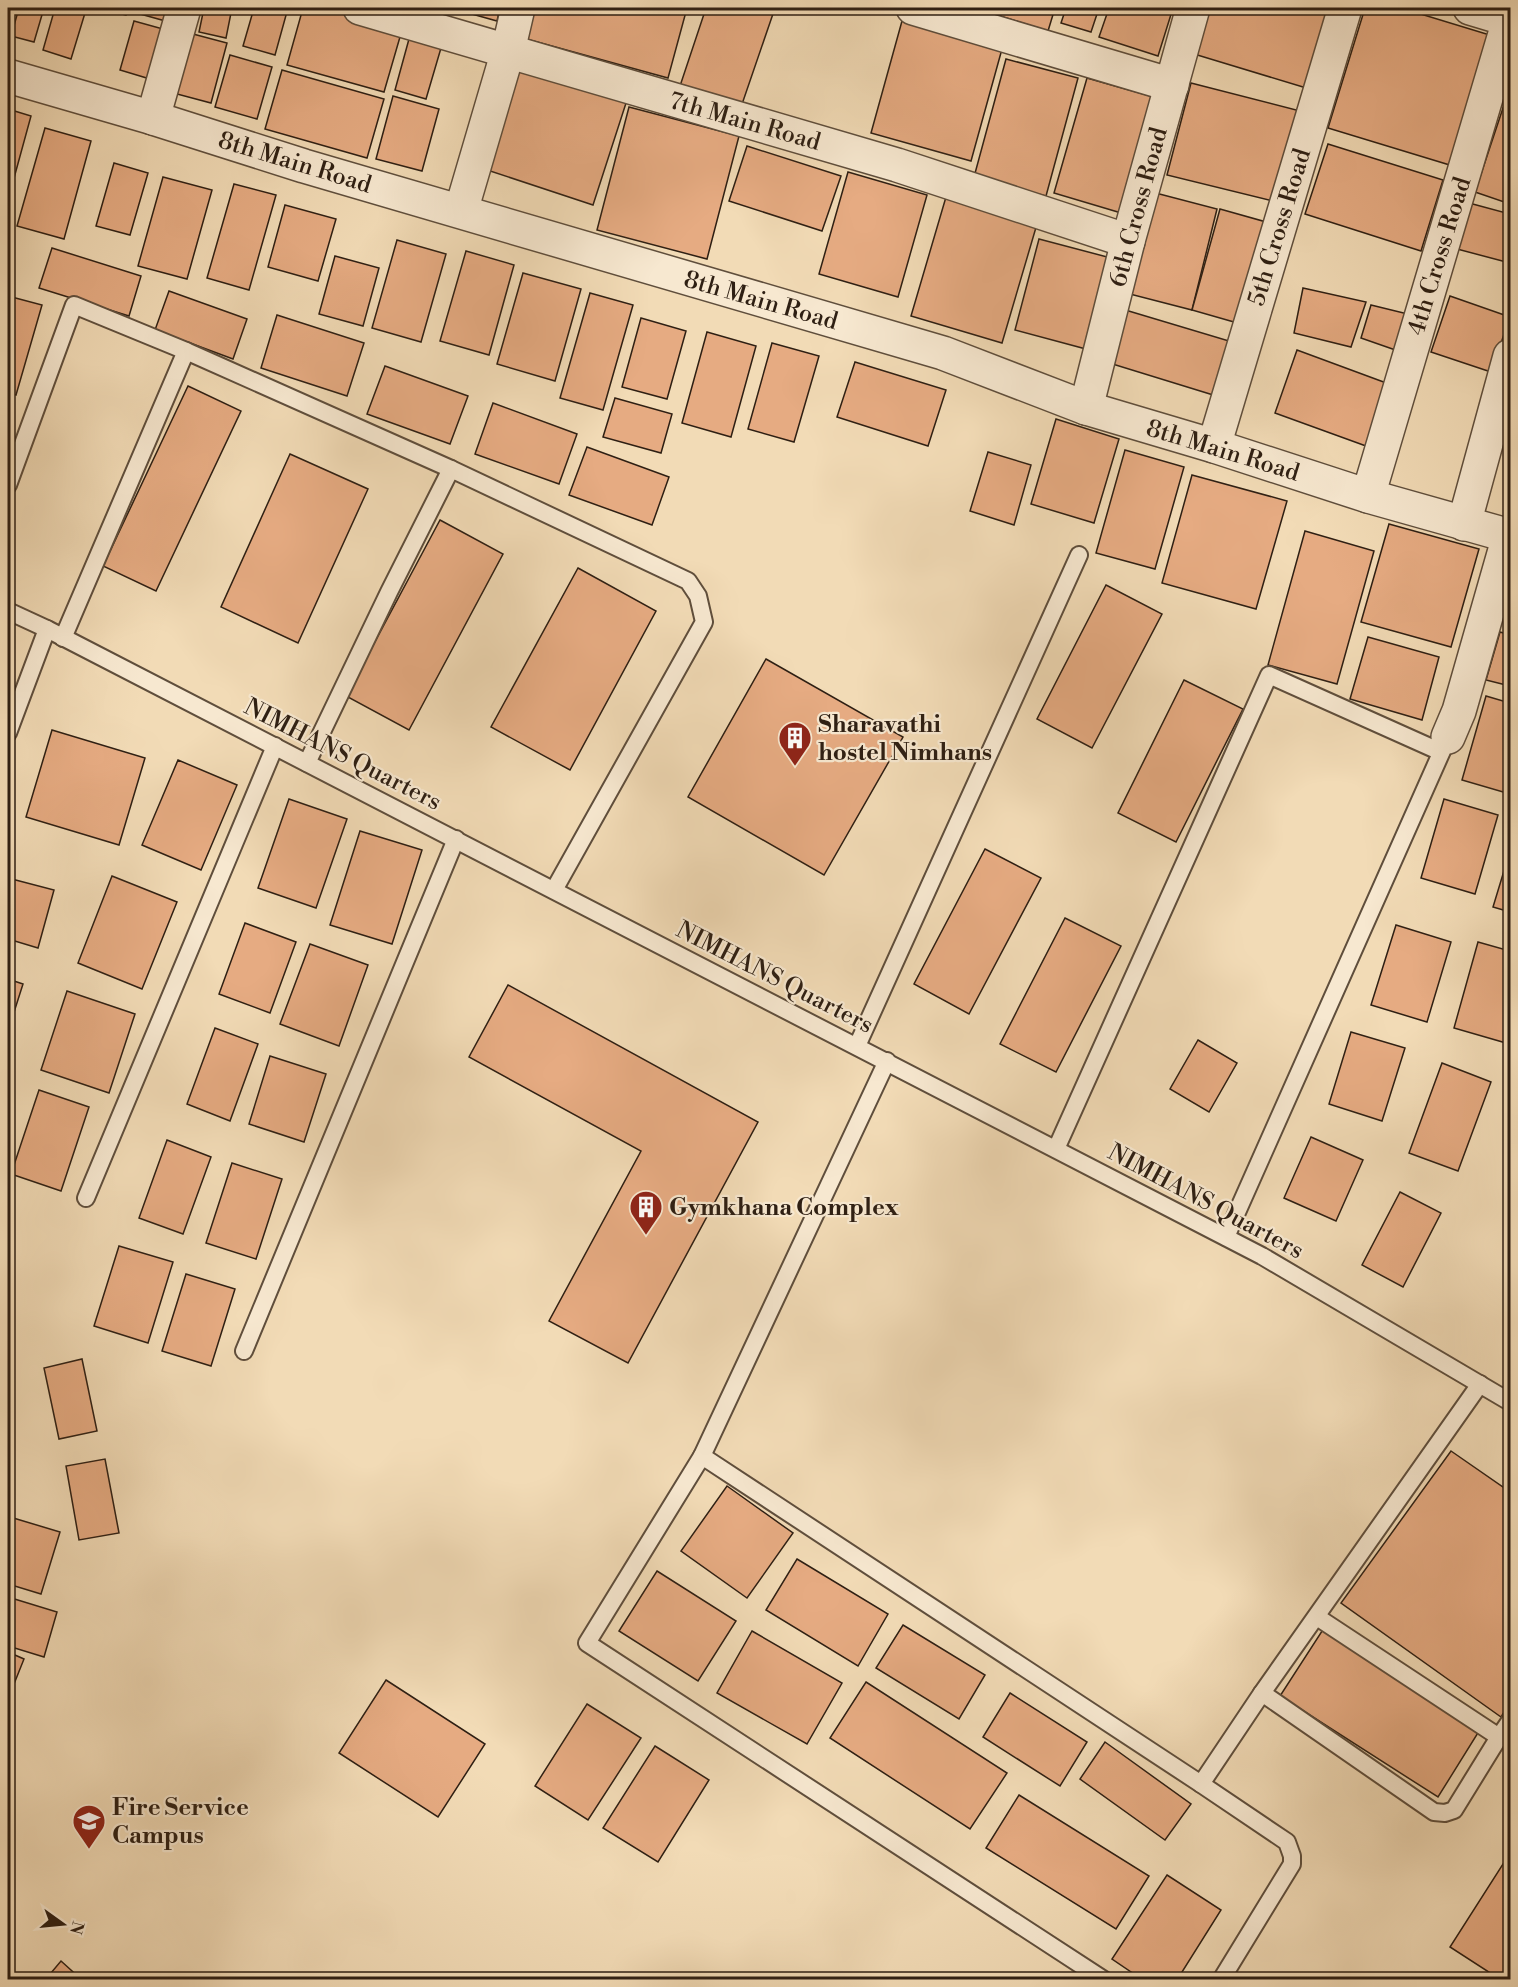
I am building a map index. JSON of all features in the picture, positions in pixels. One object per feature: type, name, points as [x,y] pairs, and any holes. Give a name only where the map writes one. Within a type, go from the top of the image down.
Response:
[{"type":"street","points":[[153,118],[184,8]]},
{"type":"street","name":"7th Main Road","points":[[360,8],[897,165],[1128,241]]},
{"type":"street","points":[[461,211],[508,51],[518,8]]},
{"type":"street","points":[[913,8],[1172,85]]},
{"type":"street","name":"6th Cross Road","points":[[1086,408],[1128,241],[1193,8]]},
{"type":"street","name":"5th Cross Road","points":[[1214,446],[1345,8]]},
{"type":"street","points":[[1470,8],[1510,18]]},
{"type":"street","name":"4th Cross Road","points":[[1368,495],[1510,18]]},
{"type":"street","name":"8th Main Road","points":[[8,76],[153,118],[304,166],[943,353],[1086,408],[1464,524],[1510,536]]},
{"type":"street","points":[[1464,524],[1510,356]]},
{"type":"street","points":[[1445,744],[1459,711],[1510,536]]},
{"type":"lane","points":[[8,485],[74,305],[186,351],[451,469],[688,581],[698,596],[704,622],[554,890]]},
{"type":"lane","points":[[63,638],[186,351]]},
{"type":"lane","points":[[307,763],[451,469]]},
{"type":"lane","points":[[857,1046],[1079,555]]},
{"type":"lane","name":"NIMHANS Quarters","points":[[8,611],[456,839],[1226,1237],[1510,1402]]},
{"type":"lane","points":[[8,733],[47,629]]},
{"type":"lane","points":[[1056,1149],[1269,675],[1445,744],[1226,1237]]},
{"type":"lane","points":[[86,1198],[275,746]]},
{"type":"lane","points":[[244,1351],[456,839]]},
{"type":"lane","points":[[887,1061],[702,1456],[587,1643],[1104,1980]]},
{"type":"lane","points":[[1201,1784],[1262,1693],[1480,1384]]},
{"type":"lane","points":[[702,1456],[1287,1842],[1292,1864],[1221,1980]]},
{"type":"lane","points":[[1317,1617],[1499,1737]]},
{"type":"lane","points":[[1262,1693],[1434,1812],[1445,1813],[1454,1809],[1510,1721]]},
{"type":"building","points":[[19,8],[44,8],[34,42],[11,36]]},
{"type":"building","points":[[55,8],[66,8],[85,13],[71,59],[43,50]]},
{"type":"building","points":[[99,8],[128,8],[126,15]]},
{"type":"building","points":[[135,8],[173,8],[169,22],[133,12]]},
{"type":"building","points":[[204,8],[232,8],[226,38],[199,32]]},
{"type":"building","points":[[254,8],[288,8],[275,55],[243,46]]},
{"type":"building","points":[[303,8],[321,8],[402,30],[384,92],[287,65]]},
{"type":"building","points":[[462,8],[500,8],[497,21],[461,11]]},
{"type":"building","points":[[527,8],[687,8],[668,78],[519,37]]},
{"type":"building","points":[[706,8],[775,8],[740,110],[679,89]]},
{"type":"building","points":[[988,8],[1055,8],[1048,31],[987,12]]},
{"type":"building","points":[[1066,8],[1099,8],[1091,32],[1061,23]]},
{"type":"building","points":[[1109,8],[1173,8],[1158,56],[1099,37]]},
{"type":"building","points":[[1208,8],[1338,8],[1313,90],[1194,54]]},
{"type":"building","points":[[1365,8],[1401,8],[1493,36],[1453,166],[1328,128]]},
{"type":"building","points":[[134,21],[163,29],[150,79],[120,70]]},
{"type":"building","points":[[902,21],[1002,49],[971,161],[871,133]]},
{"type":"building","points":[[193,34],[227,43],[211,103],[177,94]]},
{"type":"building","points":[[409,39],[441,48],[426,99],[395,90]]},
{"type":"building","points":[[230,55],[272,67],[257,119],[215,107]]},
{"type":"building","points":[[1006,59],[1078,78],[1046,196],[974,177]]},
{"type":"building","points":[[512,62],[627,100],[593,205],[478,167]]},
{"type":"building","points":[[282,70],[384,99],[367,158],[265,129]]},
{"type":"building","points":[[1087,78],[1161,99],[1128,215],[1054,193]]},
{"type":"building","points":[[1191,83],[1304,112],[1281,203],[1167,175]]},
{"type":"building","points":[[393,96],[439,109],[422,171],[376,159]]},
{"type":"building","points":[[629,107],[739,136],[707,259],[597,230]]},
{"type":"building","points":[[1503,108],[1510,111],[1510,204],[1475,192]]},
{"type":"building","points":[[8,109],[31,116],[8,200]]},
{"type":"building","points":[[45,128],[91,141],[64,239],[17,226]]},
{"type":"building","points":[[1328,144],[1443,180],[1421,251],[1305,214]]},
{"type":"building","points":[[747,146],[841,176],[822,231],[729,201]]},
{"type":"building","points":[[114,163],[148,173],[130,235],[96,226]]},
{"type":"building","points":[[848,172],[927,195],[898,297],[819,274]]},
{"type":"building","points":[[163,177],[212,190],[187,279],[138,266]]},
{"type":"building","points":[[234,184],[276,195],[249,290],[207,278]]},
{"type":"building","points":[[1148,191],[1217,209],[1192,310],[1122,292]]},
{"type":"building","points":[[946,197],[1037,224],[1002,343],[911,316]]},
{"type":"building","points":[[1469,203],[1510,214],[1510,263],[1457,249]]},
{"type":"building","points":[[285,205],[336,219],[318,281],[268,267]]},
{"type":"building","points":[[1220,209],[1277,225],[1248,326],[1192,310]]},
{"type":"building","points":[[1039,239],[1111,258],[1086,349],[1015,330]]},
{"type":"building","points":[[397,240],[446,254],[421,342],[372,328]]},
{"type":"building","points":[[52,248],[141,276],[129,316],[39,288]]},
{"type":"building","points":[[466,251],[514,265],[489,355],[440,341]]},
{"type":"building","points":[[335,256],[379,268],[363,326],[319,314]]},
{"type":"building","points":[[523,273],[581,289],[555,381],[497,364]]},
{"type":"building","points":[[1303,288],[1366,302],[1351,347],[1294,333]]},
{"type":"building","points":[[169,291],[247,319],[233,359],[155,330]]},
{"type":"building","points":[[590,293],[633,305],[603,410],[560,398]]},
{"type":"building","points":[[8,296],[42,305],[16,395],[8,392]]},
{"type":"building","points":[[1450,296],[1510,317],[1491,372],[1431,352]]},
{"type":"building","points":[[1371,305],[1416,316],[1404,353],[1361,338]]},
{"type":"building","points":[[1122,309],[1239,344],[1223,398],[1106,362]]},
{"type":"building","points":[[277,315],[364,343],[347,396],[261,368]]},
{"type":"building","points":[[641,318],[686,331],[667,399],[622,387]]},
{"type":"building","points":[[707,332],[756,346],[731,437],[682,423]]},
{"type":"building","points":[[772,343],[819,356],[794,442],[748,429]]},
{"type":"building","points":[[1297,350],[1389,384],[1366,446],[1275,413]]},
{"type":"building","points":[[855,362],[946,390],[928,446],[837,417]]},
{"type":"building","points":[[385,366],[468,396],[450,444],[367,414]]},
{"type":"building","points":[[188,386],[241,411],[156,591],[103,566]]},
{"type":"building","points":[[615,398],[672,414],[661,453],[603,437]]},
{"type":"building","points":[[493,403],[577,434],[559,484],[475,454]]},
{"type":"building","points":[[1056,419],[1119,439],[1094,523],[1031,504]]},
{"type":"building","points":[[587,447],[669,477],[652,525],[569,495]]},
{"type":"building","points":[[1125,450],[1184,467],[1155,569],[1096,553]]},
{"type":"building","points":[[988,452],[1031,465],[1014,525],[970,511]]},
{"type":"building","points":[[290,454],[368,489],[298,643],[221,607]]},
{"type":"building","points":[[1192,475],[1287,501],[1256,609],[1162,583]]},
{"type":"building","points":[[440,520],[503,554],[409,730],[346,696]]},
{"type":"building","points":[[1389,524],[1479,549],[1451,647],[1361,622]]},
{"type":"building","points":[[1305,531],[1374,551],[1337,684],[1268,665]]},
{"type":"building","points":[[578,568],[656,611],[570,770],[491,727]]},
{"type":"building","points":[[1510,583],[1510,624],[1500,621]]},
{"type":"building","points":[[1106,585],[1162,614],[1092,748],[1037,719]]},
{"type":"building","points":[[1500,632],[1510,635],[1510,686],[1486,680]]},
{"type":"building","points":[[1368,637],[1439,657],[1422,720],[1350,699]]},
{"type":"building","name":"Sharavathi hostel Nimhans","points":[[766,659],[903,737],[824,875],[688,797]]},
{"type":"building","points":[[1184,680],[1243,709],[1176,842],[1118,813]]},
{"type":"building","points":[[1486,696],[1510,703],[1510,794],[1462,780]]},
{"type":"building","points":[[52,730],[145,758],[119,845],[26,817]]},
{"type":"building","points":[[178,760],[237,785],[201,870],[142,845]]},
{"type":"building","points":[[289,799],[347,819],[316,908],[258,888]]},
{"type":"building","points":[[1444,799],[1498,815],[1475,894],[1421,878]]},
{"type":"building","points":[[360,831],[422,850],[392,944],[330,925]]},
{"type":"building","points":[[985,849],[1041,878],[969,1014],[914,984]]},
{"type":"building","points":[[1510,851],[1510,912],[1493,907]]},
{"type":"building","points":[[112,876],[177,902],[142,989],[78,963]]},
{"type":"building","points":[[8,878],[54,890],[38,948],[8,939]]},
{"type":"building","points":[[1065,918],[1121,946],[1056,1072],[1000,1044]]},
{"type":"building","points":[[245,923],[296,942],[270,1013],[219,994]]},
{"type":"building","points":[[1396,925],[1451,942],[1427,1022],[1371,1005]]},
{"type":"building","points":[[1478,942],[1510,951],[1510,1027],[1506,1043],[1454,1028]]},
{"type":"building","points":[[310,944],[368,965],[339,1046],[280,1024]]},
{"type":"building","points":[[8,979],[23,984],[8,1031]]},
{"type":"building","name":"Gymkhana Complex","points":[[508,985],[758,1122],[628,1363],[549,1321],[641,1151],[469,1057]]},
{"type":"building","points":[[67,991],[135,1014],[109,1093],[41,1070]]},
{"type":"building","points":[[215,1028],[258,1044],[230,1121],[187,1104]]},
{"type":"building","points":[[1351,1032],[1405,1048],[1382,1121],[1329,1104]]},
{"type":"building","points":[[1198,1040],[1237,1063],[1209,1112],[1170,1089]]},
{"type":"building","points":[[270,1056],[326,1074],[304,1142],[249,1124]]},
{"type":"building","points":[[1442,1063],[1491,1082],[1458,1171],[1409,1153]]},
{"type":"building","points":[[39,1090],[89,1107],[61,1191],[11,1174]]},
{"type":"building","points":[[1311,1137],[1363,1160],[1336,1221],[1284,1198]]},
{"type":"building","points":[[167,1140],[211,1157],[183,1234],[139,1218]]},
{"type":"building","points":[[232,1163],[282,1179],[256,1259],[206,1243]]},
{"type":"building","points":[[1400,1192],[1441,1213],[1403,1287],[1362,1265]]},
{"type":"building","points":[[119,1246],[173,1262],[148,1343],[94,1326]]},
{"type":"building","points":[[186,1274],[235,1289],[211,1366],[162,1351]]},
{"type":"building","points":[[82,1359],[97,1431],[59,1439],[44,1368]]},
{"type":"building","points":[[1451,1451],[1510,1492],[1510,1703],[1501,1717],[1341,1603]]},
{"type":"building","points":[[105,1459],[119,1533],[79,1540],[66,1466]]},
{"type":"building","points":[[727,1486],[793,1533],[747,1598],[681,1551]]},
{"type":"building","points":[[10,1517],[60,1532],[41,1594],[8,1584]]},
{"type":"building","points":[[797,1559],[888,1614],[858,1666],[766,1610]]},
{"type":"building","points":[[657,1571],[736,1621],[698,1681],[619,1631]]},
{"type":"building","points":[[8,1597],[57,1612],[44,1657],[8,1646]]},
{"type":"building","points":[[903,1625],[985,1675],[959,1719],[876,1668]]},
{"type":"building","points":[[1324,1628],[1481,1728],[1438,1797],[1280,1696]]},
{"type":"building","points":[[752,1631],[842,1683],[807,1744],[717,1693]]},
{"type":"building","points":[[8,1652],[24,1659],[12,1689],[8,1687]]},
{"type":"building","points":[[386,1680],[485,1744],[438,1817],[339,1753]]},
{"type":"building","points":[[866,1682],[1007,1773],[970,1829],[830,1738]]},
{"type":"building","points":[[1010,1693],[1087,1742],[1060,1786],[983,1737]]},
{"type":"building","points":[[587,1704],[641,1738],[588,1820],[535,1786]]},
{"type":"building","points":[[1105,1742],[1191,1804],[1165,1840],[1080,1779]]},
{"type":"building","points":[[655,1746],[709,1780],[658,1862],[603,1828]]},
{"type":"building","points":[[1019,1795],[1149,1876],[1116,1929],[986,1848]]},
{"type":"building","points":[[1510,1853],[1510,1980],[1501,1980],[1450,1947]]},
{"type":"building","points":[[1167,1875],[1221,1910],[1177,1980],[1143,1980],[1112,1959]]},
{"type":"building","points":[[61,1961],[82,1980],[45,1980]]},
{"type":"place","name":"Sharavathi hostel Nimhans","points":[[795,767]]},
{"type":"place","name":"Gymkhana Complex","points":[[646,1236]]},
{"type":"place","name":"Fire Service Campus","points":[[89,1850]]}]
